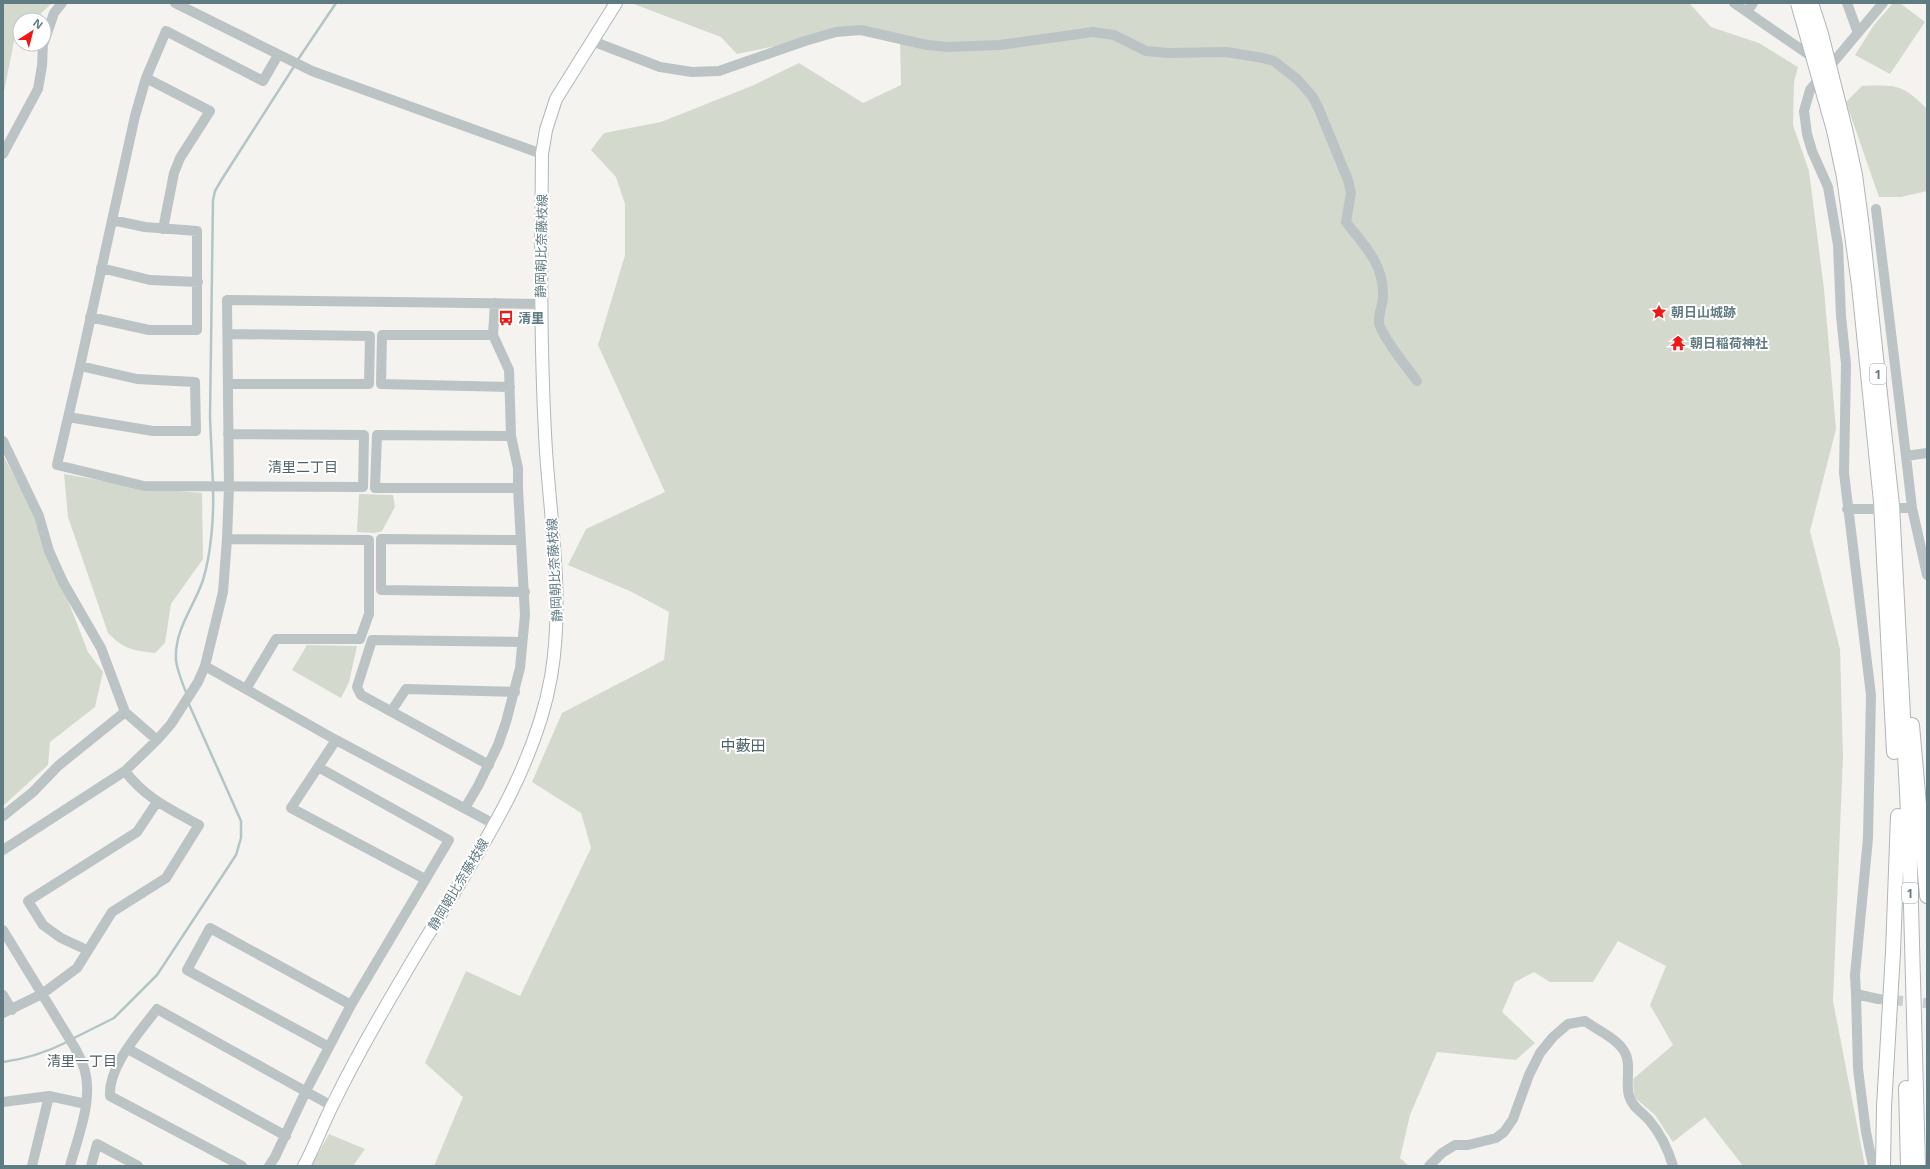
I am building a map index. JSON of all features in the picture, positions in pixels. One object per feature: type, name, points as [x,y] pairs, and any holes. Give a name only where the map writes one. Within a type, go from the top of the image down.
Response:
[{"type":"highway","points":[[1798,3],[1840,130],[1844,177],[1859,285],[1881,502],[1898,816],[1908,1166]]},
{"type":"highway","name":"1","points":[[1811,3],[1821,34],[1840,130],[1855,175],[1869,284],[1892,505],[1909,832],[1918,1166]]},
{"type":"highway","points":[[1897,620],[1909,696],[1927,896]]},
{"type":"highway","points":[[1883,1166],[1884,1108],[1893,952],[1898,816]]},
{"type":"main road","name":"静岡朝比奈藤枝線","points":[[304,1166],[359,1052],[494,824],[527,759],[550,679],[556,642],[557,585],[546,450],[541,304],[542,154],[546,130],[556,99],[616,3]]},
{"type":"street","points":[[52,19],[54,13],[62,3]]},
{"type":"street","points":[[175,3],[302,67],[542,154]]},
{"type":"street","points":[[1734,3],[1828,68]]},
{"type":"street","points":[[1747,12],[1754,3]]},
{"type":"street","points":[[1847,3],[1858,33]]},
{"type":"street","points":[[1873,1166],[1866,1132],[1858,1069],[1855,975],[1868,838],[1871,695],[1847,509],[1844,473],[1846,364],[1841,316],[1838,245],[1828,187],[1812,151],[1807,134],[1804,111],[1810,90],[1883,3]]},
{"type":"street","points":[[592,41],[660,67],[692,72],[719,71],[805,41],[836,32],[860,30],[927,45],[948,47],[1000,45],[1093,32],[1114,35],[1146,51],[1169,53],[1226,52],[1274,61],[1298,80],[1312,96],[1318,107],[1348,180],[1351,193],[1346,222],[1358,234],[1375,260],[1382,280],[1384,294],[1379,324],[1390,344],[1417,381]]},
{"type":"street","points":[[228,434],[364,435],[363,487],[144,486],[57,465],[129,139],[146,78],[166,31],[263,81],[278,55]]},
{"type":"street","points":[[3,154],[38,89],[43,52]]},
{"type":"street","points":[[146,78],[210,111],[180,158],[174,173],[163,229]]},
{"type":"street","points":[[1876,209],[1912,508],[1927,575]]},
{"type":"street","points":[[90,317],[149,330],[197,330],[197,231],[163,229],[112,220]]},
{"type":"street","points":[[101,268],[150,280],[198,282]]},
{"type":"street","points":[[3,850],[125,771],[171,724],[185,700],[198,682],[205,666],[223,592],[227,539],[229,487],[227,300],[541,304]]},
{"type":"street","points":[[465,808],[489,765],[506,722],[520,668],[525,615],[518,468],[511,436],[509,370],[493,336],[495,303]]},
{"type":"street","points":[[228,334],[370,336],[369,384],[228,384]]},
{"type":"street","points":[[493,336],[382,335],[381,384],[510,387]]},
{"type":"street","points":[[68,417],[153,430],[196,431],[195,382],[137,379],[80,366]]},
{"type":"street","points":[[511,436],[377,435],[375,488],[518,488]]},
{"type":"street","points":[[3,441],[39,516],[49,551],[63,582],[101,648],[125,712],[157,740]]},
{"type":"street","points":[[1906,456],[1927,453]]},
{"type":"street","points":[[1898,508],[1912,508]]},
{"type":"street","points":[[1847,509],[1876,509]]},
{"type":"street","points":[[227,539],[369,540],[369,614],[360,639],[276,639],[246,690]]},
{"type":"street","points":[[521,540],[381,539],[381,590],[524,592]]},
{"type":"street","points":[[489,765],[392,710],[361,695],[357,687],[372,640],[522,642]]},
{"type":"street","points":[[205,666],[336,740],[494,824]]},
{"type":"street","points":[[392,710],[406,689],[515,692]]},
{"type":"street","points":[[3,816],[33,792],[58,766],[125,712]]},
{"type":"street","points":[[336,740],[291,808],[425,879]]},
{"type":"street","points":[[269,1166],[286,1136],[306,1091],[351,1005],[448,840],[318,766]]},
{"type":"street","points":[[3,995],[7,1011],[42,994],[77,968],[112,912],[166,878],[199,825],[157,802],[137,786],[125,771]]},
{"type":"street","points":[[87,950],[61,938],[43,925],[28,902],[137,832],[157,802]]},
{"type":"street","points":[[329,1047],[187,970],[210,928],[351,1005]]},
{"type":"street","points":[[3,930],[65,1031],[85,1068],[87,1086],[86,1104],[70,1166]]},
{"type":"street","points":[[1856,994],[1878,999]]},
{"type":"street","points":[[242,1166],[110,1096],[110,1088],[117,1068],[128,1049],[157,1009],[332,1106]]},
{"type":"street","points":[[1429,1166],[1442,1153],[1455,1146],[1468,1145],[1496,1138],[1504,1132],[1513,1119],[1529,1075],[1540,1053],[1553,1037],[1568,1024],[1585,1021],[1617,1043],[1625,1051],[1628,1063],[1627,1085],[1629,1098],[1656,1130],[1665,1145],[1673,1166]]},
{"type":"street","points":[[128,1049],[286,1136]]},
{"type":"street","points":[[3,1102],[49,1096],[86,1104]]},
{"type":"street","points":[[32,1166],[49,1096]]},
{"type":"street","points":[[91,1166],[97,1144],[138,1166]]},
{"type":"shaded area","points":[[3,3],[52,3],[42,12],[12,12],[12,52],[3,96]]},
{"type":"shaded area","points":[[631,3],[1689,3],[1711,27],[1759,43],[1798,67],[1794,82],[1793,125],[1809,171],[1824,289],[1836,429],[1810,531],[1840,649],[1843,756],[1833,1001],[1865,1166],[1743,1166],[1705,1117],[1673,1142],[1655,1115],[1634,1097],[1633,1079],[1673,1045],[1650,1005],[1666,966],[1618,941],[1593,982],[1550,982],[1534,972],[1515,982],[1502,1012],[1535,1043],[1516,1060],[1437,1052],[1410,1115],[1400,1158],[1409,1166],[434,1166],[463,1097],[425,1063],[466,971],[520,996],[591,848],[581,813],[532,782],[562,713],[664,660],[669,612],[632,592],[568,565],[586,529],[665,492],[598,345],[625,255],[625,204],[616,177],[591,150],[604,133],[661,122],[754,85],[799,63],[863,103],[901,85],[900,39],[864,30],[815,38],[737,54],[721,37]]},
{"type":"shaded area","points":[[1893,3],[1900,3],[1925,22],[1890,74],[1855,55],[1874,25]]},
{"type":"shaded area","points":[[1862,86],[1891,86],[1905,90],[1927,109],[1927,191],[1901,197],[1879,197],[1846,102]]},
{"type":"shaded area","points":[[3,455],[34,513],[88,652],[103,672],[95,707],[50,742],[48,765],[3,806]]},
{"type":"shaded area","points":[[64,474],[143,488],[202,493],[203,559],[171,604],[165,643],[155,653],[140,651],[124,646],[108,633],[68,517]]},
{"type":"shaded area","points":[[359,494],[393,495],[395,507],[382,531],[375,533],[357,532]]},
{"type":"shaded area","points":[[307,645],[357,646],[349,682],[341,698],[292,670]]},
{"type":"shaded area","points":[[329,1134],[365,1149],[353,1166],[311,1166]]},
{"type":"waterway","points":[[297,61],[336,3]]},
{"type":"waterway","points":[[213,485],[210,417],[213,200],[215,191],[222,179],[295,65]]},
{"type":"waterway","points":[[187,695],[180,678],[176,660],[176,649],[181,629],[199,590],[206,570],[211,535],[213,490]]},
{"type":"waterway","points":[[72,1039],[114,1018],[157,975],[236,855],[241,838],[241,821],[188,702]]},
{"type":"waterway","points":[[3,1062],[36,1055],[67,1042]]},
{"type":"tunnel","points":[[1878,999],[1927,1003]]},
{"type":"place","name":"朝日山城跡","points":[[1659,312]]},
{"type":"place","name":"清里","points":[[506,318]]},
{"type":"place","name":"朝日稲荷神社","points":[[1678,343]]},
{"type":"district","name":"清里二丁目","points":[[303,466]]},
{"type":"district","name":"中藪田","points":[[743,745]]},
{"type":"district","name":"清里一丁目","points":[[82,1060]]}]
